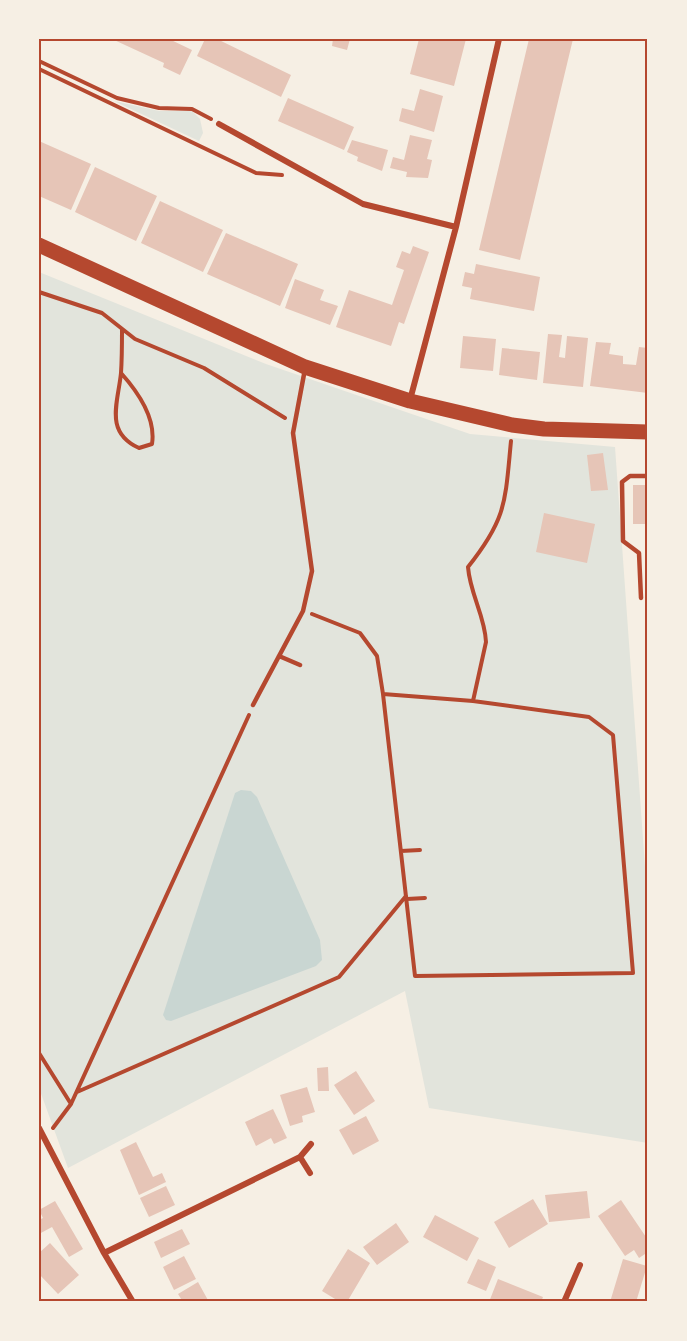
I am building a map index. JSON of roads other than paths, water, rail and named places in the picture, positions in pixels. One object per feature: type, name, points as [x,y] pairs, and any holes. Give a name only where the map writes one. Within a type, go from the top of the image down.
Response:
[{"type":"main road","points":[[39,245],[305,367],[410,401],[512,425],[544,429],[648,432]]},
{"type":"street","points":[[410,401],[456,227],[499,39]]},
{"type":"street","points":[[219,124],[312,178],[363,204],[456,227]]},
{"type":"street","points":[[39,1128],[104,1253],[133,1302]]},
{"type":"street","points":[[104,1253],[300,1157],[311,1144]]},
{"type":"street","points":[[300,1157],[310,1173]]},
{"type":"street","points":[[564,1302],[580,1265]]},
{"type":"lane","points":[[253,705],[303,610],[312,571],[294,423],[305,367]]},
{"type":"lane","points":[[641,598],[639,553],[623,541],[622,482],[630,476],[648,476]]},
{"type":"lane","points":[[279,656],[300,665]]}]
